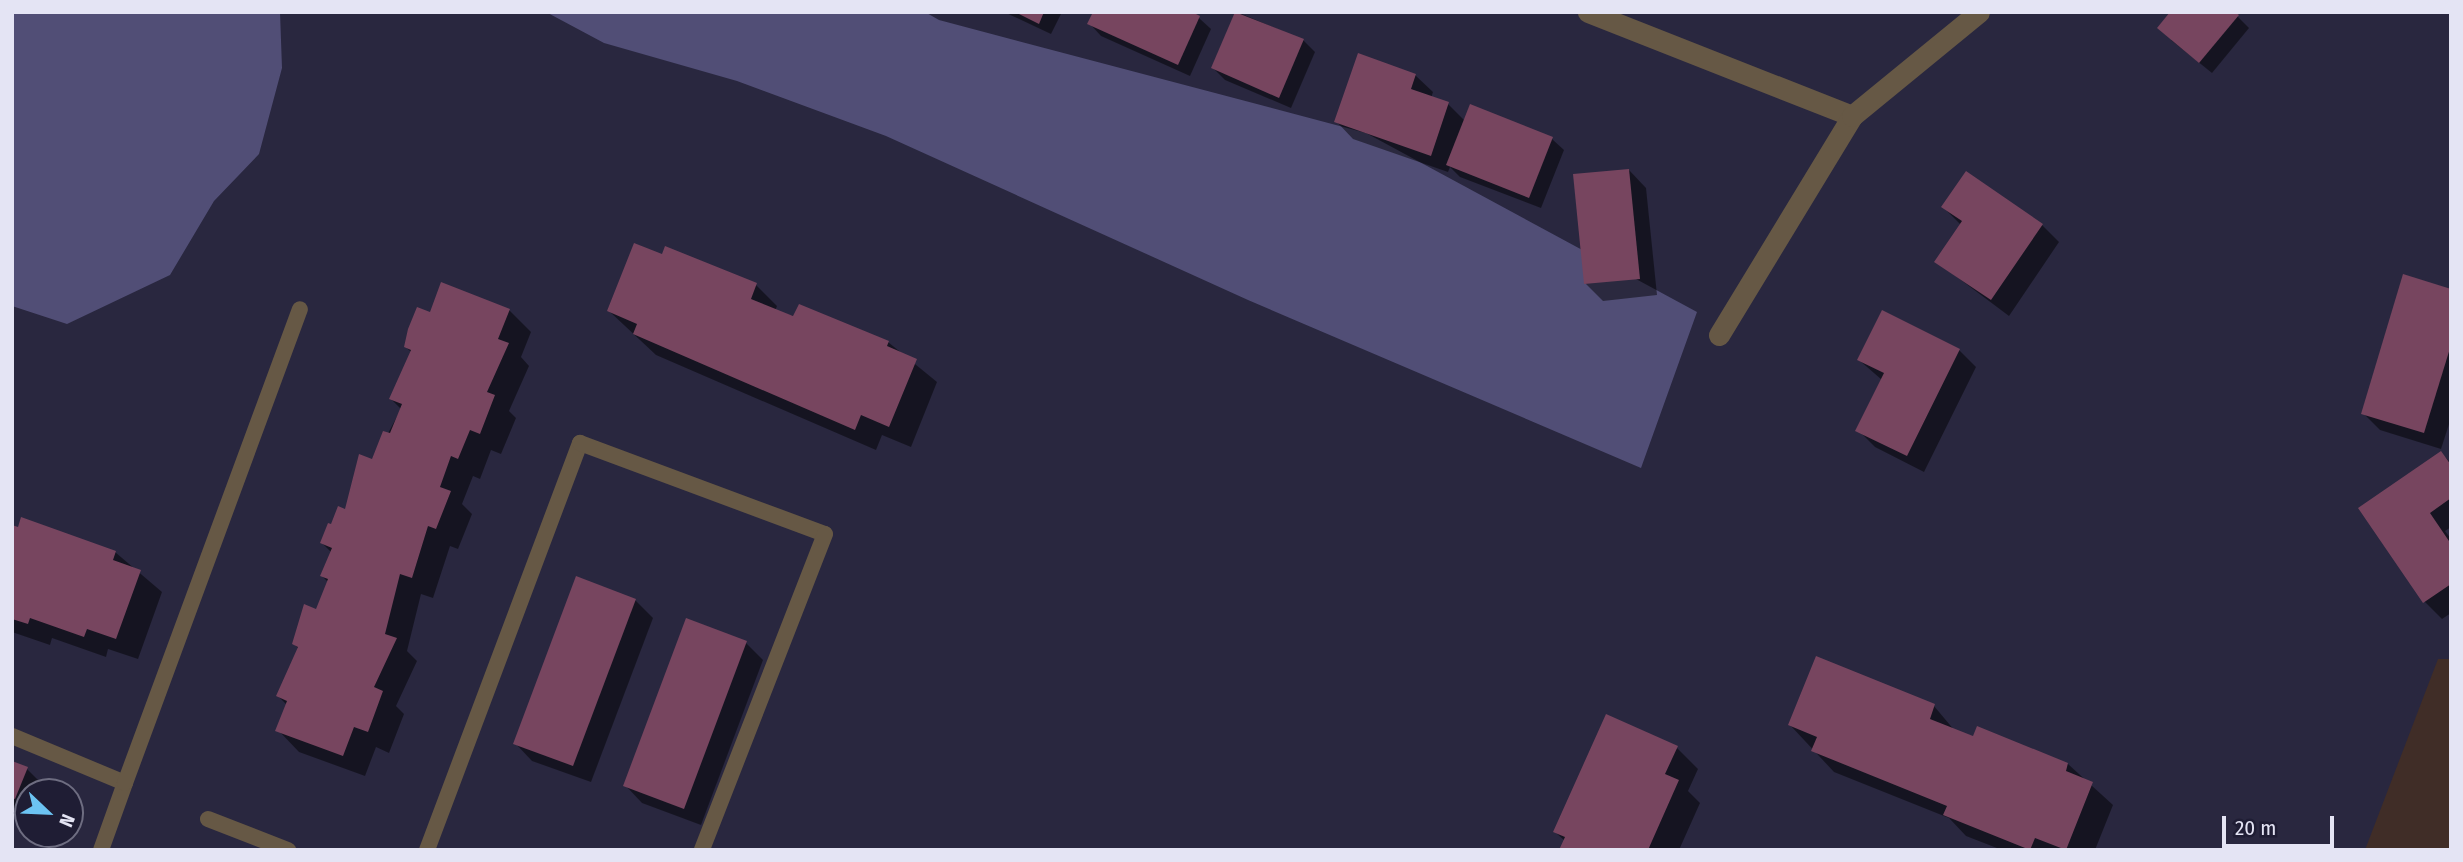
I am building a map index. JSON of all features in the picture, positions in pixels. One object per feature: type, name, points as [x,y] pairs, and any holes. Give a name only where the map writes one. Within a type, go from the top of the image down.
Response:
[{"type":"street","points":[[1588,12],[1852,116]]},
{"type":"street","points":[[1719,335],[1852,116],[1979,12]]},
{"type":"lane","points":[[101,850],[300,309]]},
{"type":"lane","points":[[427,850],[580,443],[825,534],[702,850]]},
{"type":"lane","points":[[12,736],[125,783]]},
{"type":"lane","points":[[208,819],[288,850]]},
{"type":"shaded area","points":[[12,12],[280,12],[282,68],[259,154],[214,201],[170,275],[67,324],[12,306]]},
{"type":"shaded area","points":[[546,12],[925,12],[939,20],[1366,133],[1697,312],[1641,468],[1248,300],[886,136],[737,81],[604,43]]},
{"type":"shaded area","points":[[2438,659],[2451,659],[2451,850],[2365,850]]},
{"type":"building","points":[[1015,12],[1044,12],[1039,24]]},
{"type":"building","points":[[1093,12],[1192,12],[1200,16],[1178,65],[1087,24]]},
{"type":"building","points":[[1235,12],[1304,39],[1279,98],[1211,68]]},
{"type":"building","points":[[2170,12],[2235,12],[2239,15],[2199,63],[2157,28]]},
{"type":"building","points":[[1358,53],[1416,74],[1411,89],[1449,102],[1431,156],[1334,122]]},
{"type":"building","points":[[1470,104],[1553,137],[1529,198],[1446,165]]},
{"type":"building","points":[[1629,169],[1640,279],[1584,284],[1573,174]]},
{"type":"building","points":[[1966,171],[2043,224],[1991,300],[1934,262],[1962,221],[1941,207]]},
{"type":"building","points":[[634,243],[662,254],[665,246],[757,283],[751,299],[793,316],[799,304],[889,341],[887,346],[917,359],[889,427],[861,415],[855,430],[633,334],[637,324],[607,311]]},
{"type":"building","points":[[2403,274],[2451,289],[2451,345],[2424,433],[2361,414]]},
{"type":"building","points":[[441,282],[510,309],[498,339],[509,343],[487,392],[495,395],[480,434],[470,430],[458,459],[451,456],[440,487],[451,491],[436,529],[428,526],[412,578],[400,574],[385,634],[397,638],[374,687],[383,691],[368,732],[354,727],[343,756],[275,731],[287,701],[276,696],[298,647],[292,644],[304,604],[316,609],[328,579],[320,576],[332,548],[320,543],[338,506],[345,509],[359,454],[372,459],[383,431],[390,433],[402,404],[389,399],[411,350],[404,347],[408,329],[417,307],[430,312]]},
{"type":"building","points":[[1882,310],[1960,349],[1907,456],[1855,431],[1884,373],[1857,360]]},
{"type":"building","points":[[2441,451],[2451,465],[2451,498],[2430,513],[2451,544],[2451,584],[2423,603],[2358,508]]},
{"type":"building","points":[[21,517],[116,551],[113,560],[141,570],[116,639],[87,629],[84,637],[30,618],[28,624],[12,619],[12,525],[18,527]]},
{"type":"building","points":[[576,576],[636,599],[573,766],[513,744]]},
{"type":"building","points":[[686,618],[747,641],[684,809],[623,786]]},
{"type":"building","points":[[1816,656],[1935,704],[1930,719],[1973,736],[1977,726],[2068,763],[2066,771],[2093,782],[2066,850],[2035,838],[2030,850],[1943,815],[1947,806],[1811,751],[1817,737],[1788,725]]},
{"type":"building","points":[[1606,714],[1678,746],[1665,774],[1679,780],[1648,850],[1559,850],[1565,837],[1553,832]]},
{"type":"building","points":[[12,761],[28,767],[24,778],[14,778],[14,799]]}]
